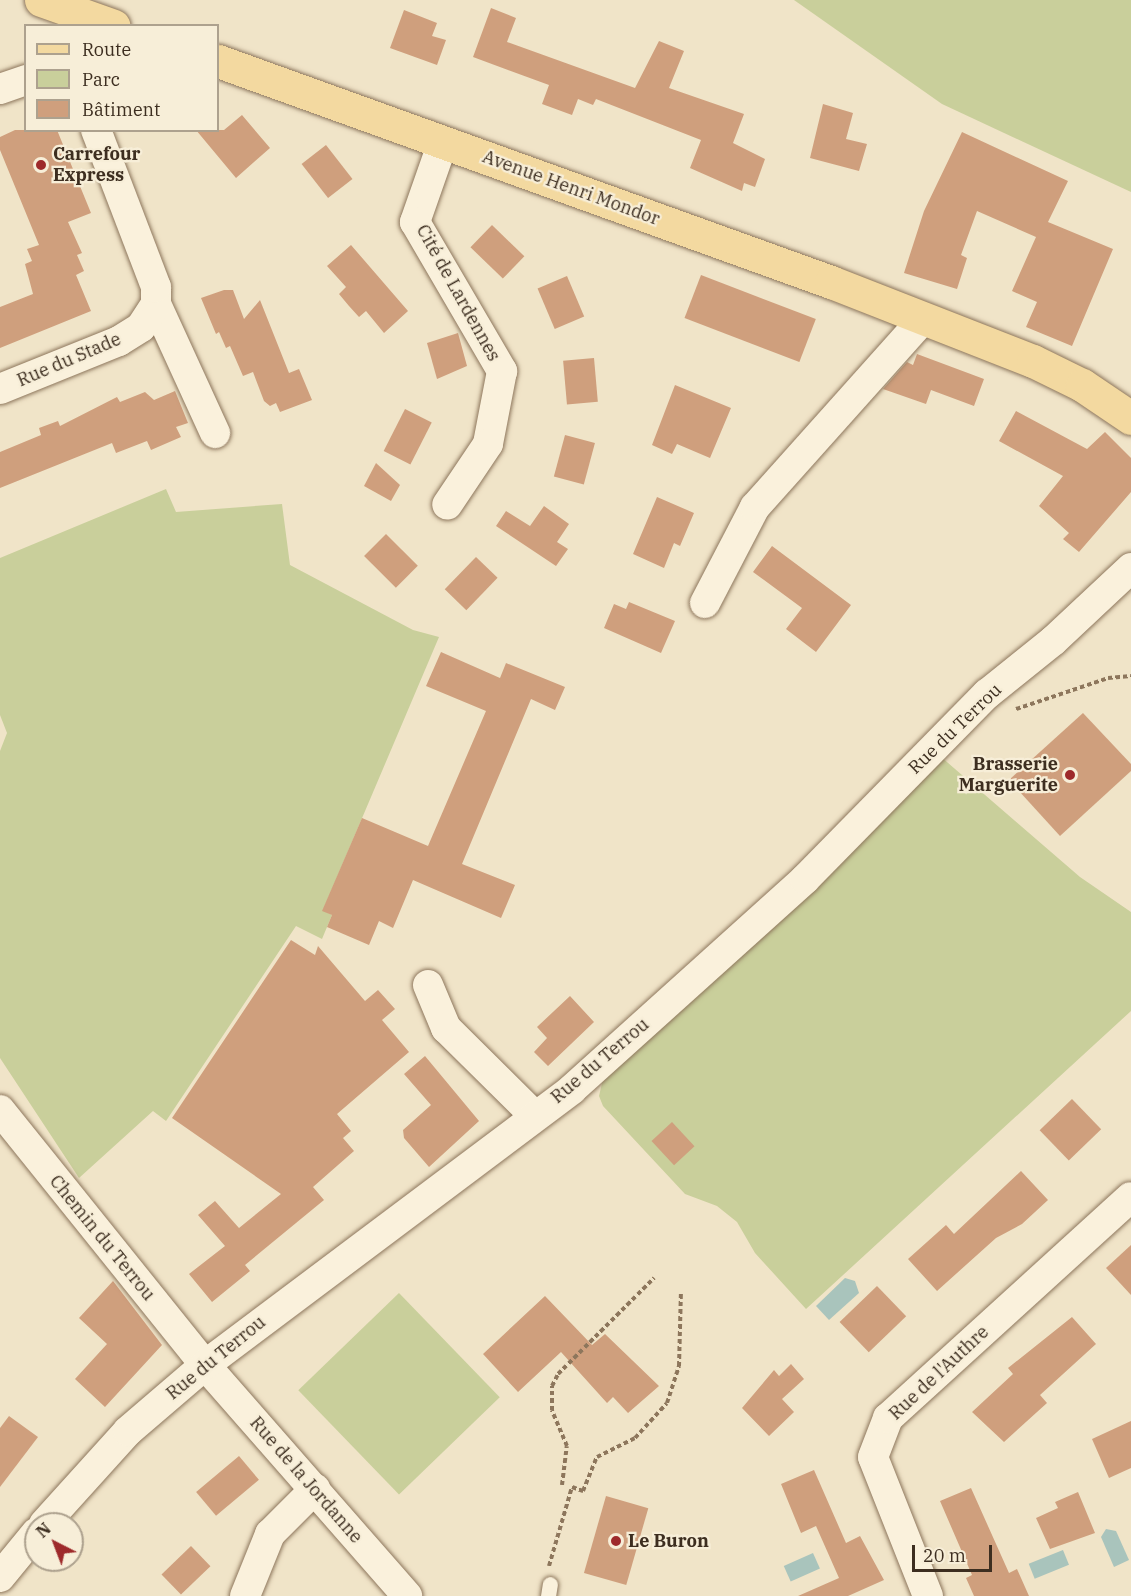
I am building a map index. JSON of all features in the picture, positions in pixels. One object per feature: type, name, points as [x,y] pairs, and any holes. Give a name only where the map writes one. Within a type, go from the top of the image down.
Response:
[{"type":"main road","points":[[42,0],[94,22]]},
{"type":"main road","name":"Avenue Henri Mondor","points":[[219,61],[1033,361],[1082,385],[1131,418]]},
{"type":"street","points":[[0,89],[24,81]]},
{"type":"street","points":[[97,132],[156,287],[156,304],[216,433]]},
{"type":"street","name":"Cité de Lardennes","points":[[442,142],[416,222],[502,371],[488,444],[447,505]]},
{"type":"street","name":"Rue du Stade","points":[[0,389],[119,341],[141,327],[156,304]]},
{"type":"street","points":[[705,603],[755,507],[923,319]]},
{"type":"street","name":"Rue du Terrou","points":[[55,1512],[128,1431],[205,1365],[533,1114],[572,1089],[805,879],[957,722],[1131,568]]},
{"type":"street","points":[[428,986],[446,1028],[533,1114]]},
{"type":"street","name":"Chemin du Terrou","points":[[0,1110],[205,1365]]},
{"type":"street","name":"Rue de l'Authre","points":[[928,1596],[873,1456],[888,1418],[1131,1197]]},
{"type":"street","name":"Rue de la Jordanne","points":[[205,1365],[407,1596]]},
{"type":"street","points":[[245,1596],[270,1534],[315,1489]]},
{"type":"street","points":[[0,1577],[24,1548]]},
{"type":"path","points":[[1012,710],[1108,678],[1131,676]]},
{"type":"path","points":[[562,1485],[567,1446],[552,1410],[552,1386],[558,1374],[654,1278]]},
{"type":"path","points":[[549,1590],[546,1576],[572,1487],[583,1491],[597,1457],[635,1438],[667,1403],[675,1385],[681,1291]]},
{"type":"green space","points":[[794,0],[1131,0],[1131,192],[942,104]]},
{"type":"green space","points":[[166,489],[176,512],[282,504],[290,565],[413,630],[439,637],[323,910],[332,915],[322,939],[296,926],[166,1121],[153,1111],[79,1178],[0,1058],[0,751],[7,733],[0,715],[0,558]]},
{"type":"green space","points":[[940,756],[1080,877],[1131,912],[1131,1011],[806,1309],[755,1253],[737,1222],[717,1206],[685,1194],[603,1106],[599,1096],[604,1075],[840,865]]},
{"type":"green space","points":[[399,1293],[500,1397],[399,1495],[298,1390]]},
{"type":"water","points":[[845,1278],[855,1281],[859,1293],[829,1320],[816,1306]]},
{"type":"water","points":[[1106,1529],[1116,1531],[1129,1560],[1114,1567],[1101,1537]]},
{"type":"water","points":[[1063,1550],[1069,1565],[1035,1579],[1029,1564]]},
{"type":"water","points":[[813,1553],[820,1569],[791,1582],[784,1566]]},
{"type":"building","points":[[491,8],[516,18],[507,42],[635,88],[659,41],[684,51],[669,88],[744,114],[733,143],[765,159],[755,187],[744,183],[742,191],[690,168],[701,140],[596,99],[593,105],[578,99],[572,115],[542,104],[549,85],[473,57]]},
{"type":"building","points":[[404,10],[437,23],[432,36],[446,40],[437,65],[390,48]]},
{"type":"building","points":[[823,104],[853,113],[846,139],[867,144],[859,171],[810,158]]},
{"type":"building","points":[[242,115],[270,148],[236,178],[198,132],[224,130]]},
{"type":"building","points":[[15,130],[58,132],[91,213],[68,222],[82,253],[77,255],[84,271],[76,275],[91,311],[0,348],[0,307],[33,294],[25,264],[32,261],[27,249],[39,245],[0,150],[0,137]]},
{"type":"building","points":[[962,132],[1068,181],[1048,222],[1113,249],[1072,346],[1026,327],[1037,302],[1012,291],[1036,237],[977,211],[961,255],[967,258],[957,289],[904,273],[924,211]]},
{"type":"building","points":[[326,145],[352,179],[328,198],[302,164]]},
{"type":"building","points":[[492,225],[524,256],[503,279],[470,247]]},
{"type":"building","points":[[351,245],[408,311],[384,333],[366,311],[359,317],[349,306],[339,294],[346,287],[327,266]]},
{"type":"building","points":[[701,275],[816,319],[799,362],[685,318]]},
{"type":"building","points":[[567,276],[584,317],[555,329],[538,289]]},
{"type":"building","points":[[224,290],[233,290],[244,319],[260,300],[289,373],[299,369],[312,400],[280,412],[276,403],[270,406],[264,401],[253,372],[243,376],[230,346],[226,348],[219,332],[216,334],[201,298]]},
{"type":"building","points":[[458,333],[467,366],[437,379],[427,343]]},
{"type":"building","points":[[917,354],[984,379],[974,406],[931,390],[926,404],[883,389],[907,362],[913,365]]},
{"type":"building","points":[[594,358],[598,402],[567,405],[563,361]]},
{"type":"building","points":[[675,385],[731,408],[710,458],[677,444],[672,454],[652,445]]},
{"type":"building","points":[[175,391],[188,423],[176,427],[181,437],[151,450],[147,441],[116,453],[112,443],[0,488],[0,452],[41,435],[39,428],[58,421],[60,426],[117,397],[120,402],[145,392],[154,400]]},
{"type":"building","points":[[405,409],[432,423],[410,464],[384,451]]},
{"type":"building","points":[[1016,411],[1087,449],[1105,432],[1131,458],[1131,492],[1079,552],[1063,539],[1069,533],[1039,506],[1063,476],[999,441]]},
{"type":"building","points":[[565,435],[595,443],[584,485],[554,477]]},
{"type":"building","points":[[376,463],[400,485],[391,501],[364,486]]},
{"type":"building","points":[[657,497],[694,513],[680,546],[674,543],[664,568],[633,554]]},
{"type":"building","points":[[544,506],[569,524],[557,542],[568,549],[556,566],[496,526],[506,511],[530,526]]},
{"type":"building","points":[[386,534],[418,566],[396,588],[364,556]]},
{"type":"building","points":[[772,546],[851,605],[816,652],[786,629],[802,608],[753,572]]},
{"type":"building","points":[[476,557],[498,578],[466,610],[445,589]]},
{"type":"building","points":[[629,602],[675,621],[661,653],[604,628],[614,604],[626,609]]},
{"type":"building","points":[[441,652],[500,678],[506,663],[565,687],[555,710],[531,699],[462,864],[515,885],[501,918],[413,880],[393,928],[379,921],[369,945],[327,927],[332,915],[322,911],[362,818],[428,846],[486,711],[426,686]]},
{"type":"building","name":"Brasserie Marguerite","points":[[1083,713],[1131,764],[1131,771],[1060,836],[1009,780]]},
{"type":"building","points":[[291,940],[315,955],[318,946],[365,1001],[378,990],[395,1009],[382,1020],[409,1052],[337,1114],[351,1131],[343,1138],[354,1151],[313,1187],[324,1200],[245,1265],[250,1271],[212,1302],[189,1274],[225,1246],[198,1215],[215,1201],[239,1228],[281,1194],[172,1118]]},
{"type":"building","points":[[570,996],[594,1022],[548,1066],[534,1052],[547,1038],[537,1027]]},
{"type":"building","points":[[425,1056],[479,1121],[429,1167],[404,1138],[403,1130],[431,1105],[404,1074]]},
{"type":"building","points":[[1072,1099],[1101,1129],[1069,1160],[1040,1130]]},
{"type":"building","points":[[672,1122],[695,1146],[674,1165],[652,1141]]},
{"type":"building","points":[[1021,1171],[1048,1200],[1022,1224],[996,1238],[937,1291],[908,1259],[946,1225],[954,1234]]},
{"type":"building","points":[[1131,1245],[1131,1295],[1106,1268]]},
{"type":"building","points":[[113,1281],[162,1345],[105,1407],[75,1379],[107,1344],[79,1318]]},
{"type":"building","points":[[877,1286],[906,1316],[869,1352],[840,1322]]},
{"type":"building","points":[[545,1296],[592,1345],[605,1334],[659,1386],[628,1413],[613,1397],[607,1403],[561,1352],[518,1392],[483,1354]]},
{"type":"building","points":[[1072,1317],[1096,1344],[1040,1395],[1047,1403],[1004,1442],[972,1412],[1013,1374],[1008,1368]]},
{"type":"building","points":[[791,1364],[804,1379],[782,1399],[794,1412],[769,1436],[742,1408],[774,1370],[779,1376]]},
{"type":"building","points":[[9,1416],[38,1437],[0,1487],[0,1428]]},
{"type":"building","points":[[1131,1421],[1131,1468],[1109,1478],[1092,1439]]},
{"type":"building","points":[[239,1456],[259,1480],[216,1516],[196,1492]]},
{"type":"building","points":[[814,1470],[846,1543],[860,1536],[884,1580],[848,1596],[798,1596],[839,1578],[816,1526],[801,1533],[781,1484]]},
{"type":"building","points":[[971,1488],[1009,1573],[1017,1569],[1029,1596],[974,1596],[966,1578],[972,1575],[940,1501]]},
{"type":"building","points":[[1078,1492],[1095,1533],[1050,1549],[1036,1518],[1058,1508],[1055,1502]]},
{"type":"building","name":"Le Buron","points":[[606,1496],[648,1508],[626,1585],[584,1573]]},
{"type":"building","points":[[191,1546],[210,1566],[181,1595],[162,1574]]},
{"type":"place","name":"Carrefour Express","points":[[41,165]]},
{"type":"place","name":"Brasserie Marguerite","points":[[1070,775]]},
{"type":"place","name":"Le Buron","points":[[616,1541]]}]
